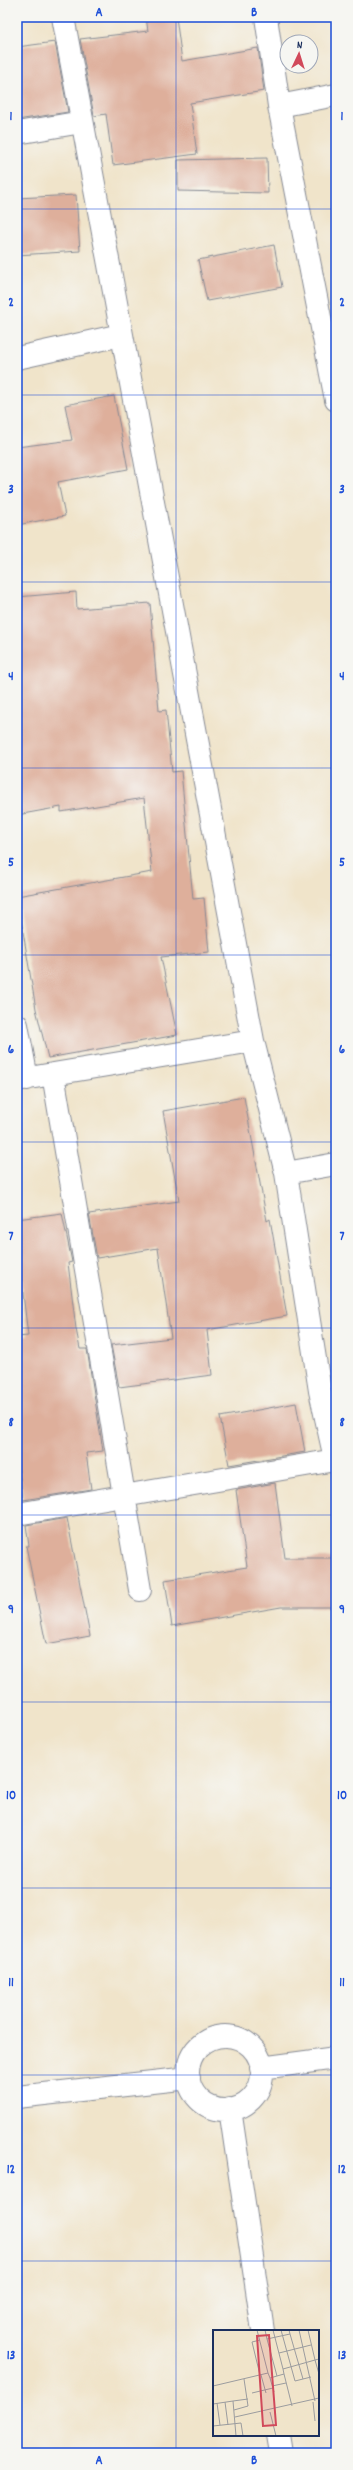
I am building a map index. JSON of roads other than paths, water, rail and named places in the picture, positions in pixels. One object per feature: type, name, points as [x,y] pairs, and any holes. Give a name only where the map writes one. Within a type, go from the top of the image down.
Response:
[{"type":"street","points":[[17,1514],[125,1495],[336,1462],[328,1390],[286,1173],[253,1041],[63,17]]},
{"type":"street","points":[[266,17],[280,106],[336,400]]},
{"type":"street","points":[[280,106],[336,95]]},
{"type":"street","points":[[17,133],[82,122]]},
{"type":"street","points":[[17,358],[121,335]]},
{"type":"street","points":[[17,1026],[22,1079],[253,1041]]},
{"type":"street","points":[[53,1074],[140,1590]]},
{"type":"street","points":[[286,1173],[336,1164]]},
{"type":"street","points":[[229,2036],[244,2041],[256,2053],[262,2068],[261,2082],[254,2095],[244,2105],[230,2109],[213,2108],[206,2104],[194,2093],[189,2078],[190,2061],[198,2047],[212,2038],[229,2036]]},
{"type":"street","points":[[262,2068],[336,2058]]},
{"type":"street","points":[[17,2097],[189,2078]]},
{"type":"street","points":[[230,2109],[263,2330]]},
{"type":"street","points":[[278,2436],[281,2453]]}]
